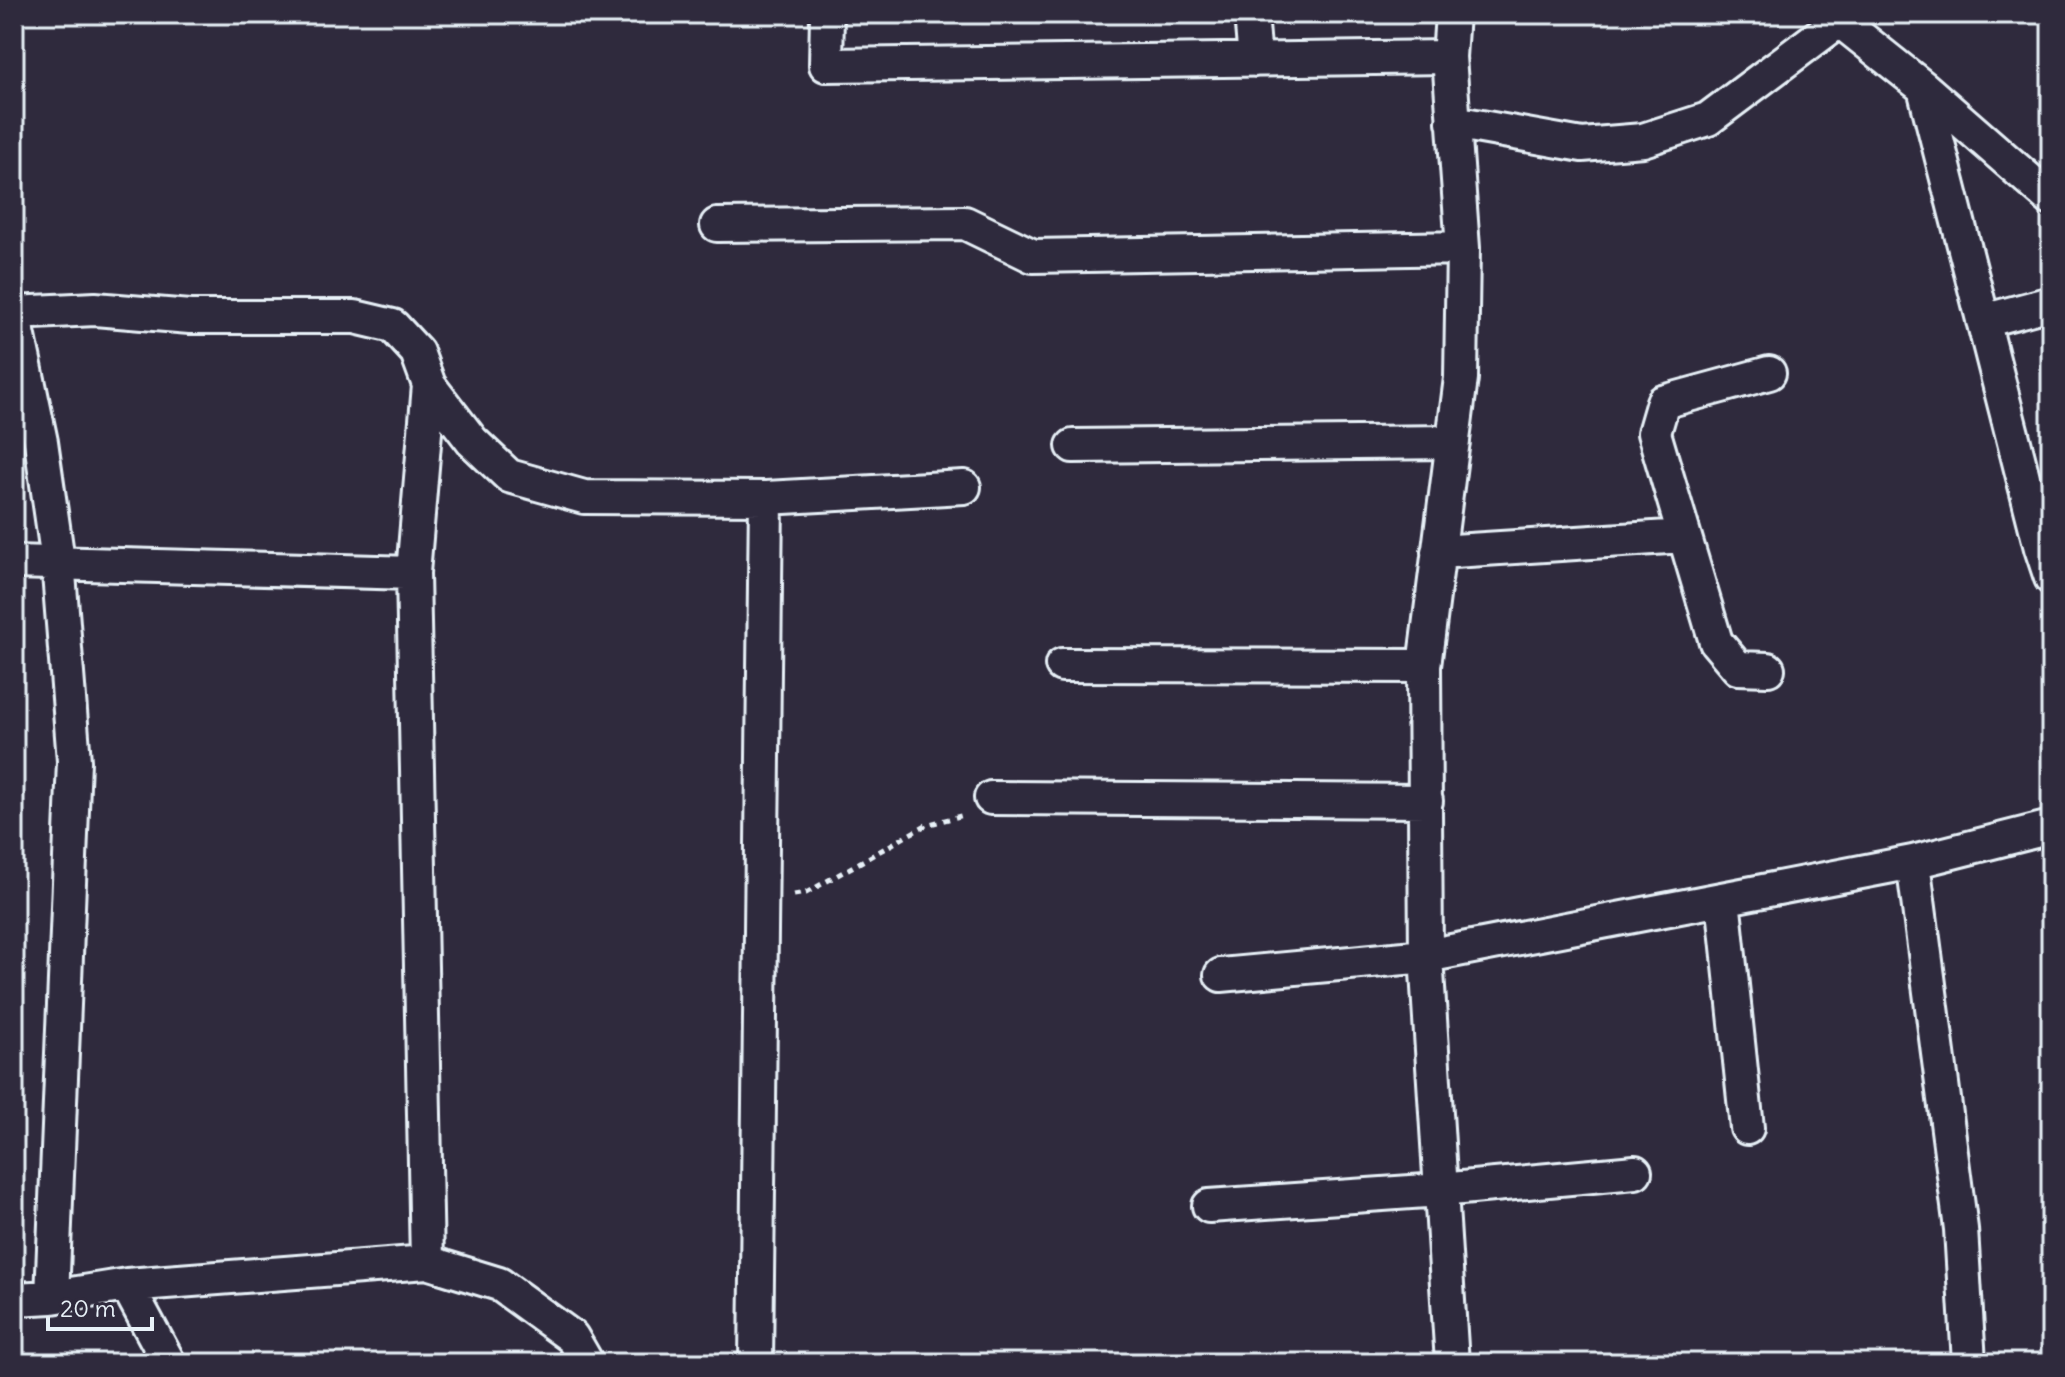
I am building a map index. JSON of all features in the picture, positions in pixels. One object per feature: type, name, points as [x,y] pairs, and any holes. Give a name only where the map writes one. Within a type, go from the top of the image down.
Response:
[{"type":"street","points":[[827,14],[826,65],[1449,57]]},
{"type":"street","points":[[1251,14],[1255,60]]},
{"type":"street","points":[[1452,14],[1449,57],[1463,248],[1461,378],[1424,666],[1426,956],[1452,1363]]},
{"type":"street","points":[[1453,122],[1582,145],[1643,140],[1708,119],[1844,18],[2051,199]]},
{"type":"street","points":[[1924,88],[2051,578]]},
{"type":"street","points":[[717,225],[965,223],[1033,256],[1463,248]]},
{"type":"street","points":[[1983,321],[2051,303]]},
{"type":"street","points":[[52,1297],[74,761],[58,561],[41,442],[14,313],[95,309],[190,317],[355,317],[393,326],[417,352],[429,385],[472,441],[509,476],[584,497],[766,498],[964,487]]},
{"type":"street","points":[[1768,669],[1738,668],[1716,642],[1654,433],[1663,402],[1769,373]]},
{"type":"street","points":[[427,1262],[413,573],[429,385]]},
{"type":"street","points":[[1073,446],[1453,442]]},
{"type":"street","points":[[756,1363],[766,498]]},
{"type":"street","points":[[1438,552],[1684,536]]},
{"type":"street","points":[[14,562],[413,573]]},
{"type":"street","points":[[1062,665],[1424,666]]},
{"type":"street","points":[[991,798],[1426,801]]},
{"type":"street","points":[[1221,975],[1426,956],[1913,862],[2051,827]]},
{"type":"street","points":[[1913,862],[1961,1229],[1969,1363]]},
{"type":"street","points":[[1723,899],[1747,1128]]},
{"type":"street","points":[[1209,1206],[1440,1190],[1635,1172]]},
{"type":"street","points":[[14,1299],[52,1297],[127,1285],[427,1262],[499,1284],[572,1337],[587,1363]]},
{"type":"street","points":[[127,1285],[169,1363]]},
{"type":"path","points":[[761,902],[806,893],[926,825],[973,813],[991,798]]}]
